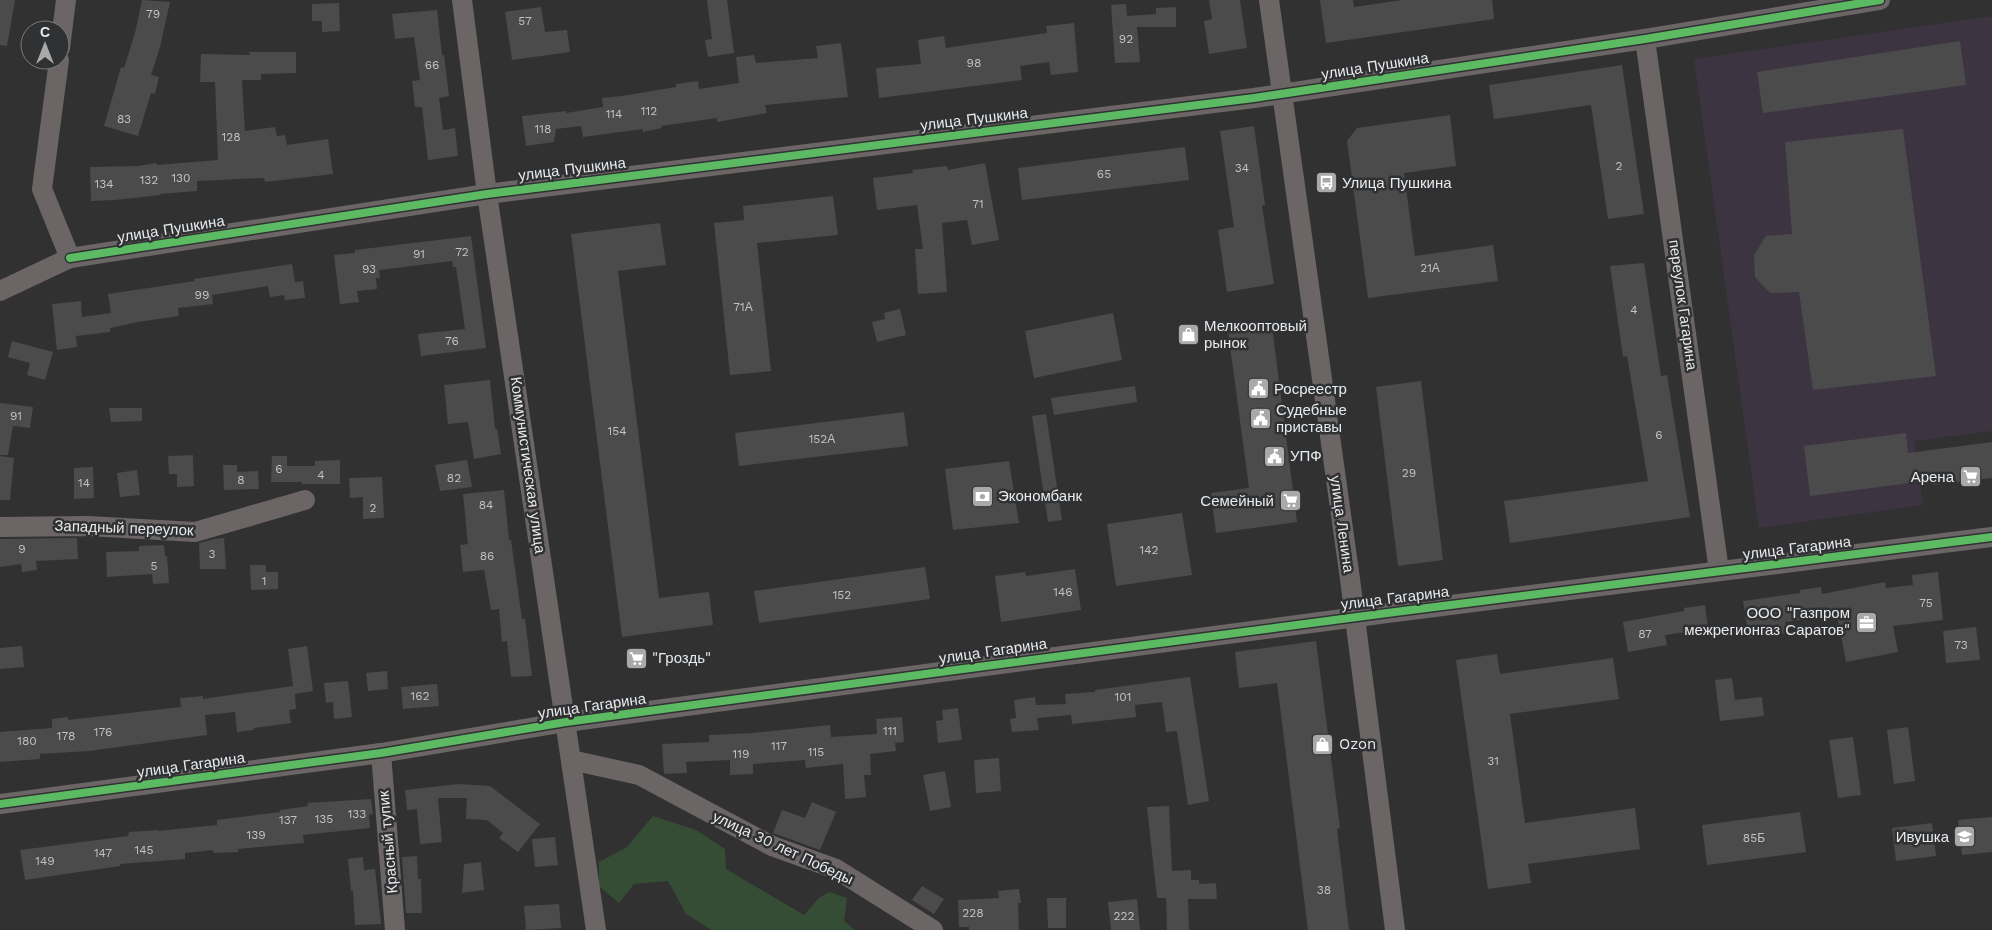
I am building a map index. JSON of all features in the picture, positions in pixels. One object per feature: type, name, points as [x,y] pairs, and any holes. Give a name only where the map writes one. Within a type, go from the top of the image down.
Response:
[{"type":"street","points":[[64,20],[66,0]]},
{"type":"street","name":"Коммунистическая улица","points":[[462,0],[487,194],[596,930]]},
{"type":"street","name":"улица Ленина","points":[[1269,0],[1355,617],[1395,930]]},
{"type":"street","name":"улица Пушкина","points":[[0,291],[70,258],[487,194],[1283,94],[1645,39],[1880,0]]},
{"type":"street","name":"переулок Гагарина","points":[[1645,39],[1719,571]]},
{"type":"street","points":[[57,70],[42,189],[70,258]]},
{"type":"street","name":"Западный переулок","points":[[0,527],[88,526],[195,532],[304,500]]},
{"type":"street","name":"улица Гагарина","points":[[0,804],[381,753],[566,722],[1355,617],[1992,537]]},
{"type":"street","name":"Красный тупик","points":[[381,753],[395,930]]},
{"type":"street","name":"улица 30 лет Победы","points":[[571,760],[639,775],[772,846],[836,869],[933,930]]},
{"type":"shaded area","points":[[1992,16],[1992,431],[1914,441],[1923,505],[1759,528],[1694,59]]},
{"type":"green space","points":[[653,816],[696,830],[725,849],[726,869],[804,915],[819,898],[829,892],[847,898],[844,921],[855,930],[712,930],[686,914],[668,881],[634,884],[619,903],[599,886],[599,862],[627,847]]},
{"type":"building","points":[[0,0],[15,0],[7,46],[0,45]]},
{"type":"building","points":[[142,0],[170,2],[160,47],[151,75],[159,77],[155,94],[151,93],[138,136],[104,126],[121,67],[124,68],[135,33]]},
{"type":"building","points":[[707,0],[727,0],[734,53],[708,57],[705,40],[712,39]]},
{"type":"building","points":[[1209,0],[1240,0],[1247,48],[1209,54],[1204,21],[1212,19]]},
{"type":"building","points":[[1320,0],[1353,0],[1354,7],[1402,0],[1492,0],[1494,19],[1326,43]]},
{"type":"building","points":[[339,3],[340,31],[322,32],[322,21],[312,21],[312,4]]},
{"type":"building","points":[[1126,4],[1127,16],[1156,14],[1156,8],[1176,7],[1176,27],[1137,27],[1140,62],[1115,63],[1111,5]]},
{"type":"building","points":[[541,7],[545,32],[567,30],[570,52],[512,60],[505,12]]},
{"type":"building","points":[[437,10],[449,96],[439,98],[443,130],[455,128],[458,156],[428,160],[422,107],[415,107],[412,81],[420,80],[414,37],[395,39],[392,14]]},
{"type":"building","points":[[1074,23],[1078,72],[1051,75],[1049,62],[1020,66],[1022,80],[879,98],[876,68],[921,64],[918,40],[944,36],[946,48],[1047,33],[1046,26]]},
{"type":"building","points":[[1960,41],[1966,85],[1763,113],[1757,72]]},
{"type":"building","points":[[841,43],[848,97],[765,105],[767,113],[717,122],[717,118],[661,126],[662,128],[643,132],[643,129],[583,137],[581,126],[556,129],[554,142],[526,146],[522,116],[566,111],[566,113],[603,107],[602,98],[676,87],[676,84],[698,81],[699,89],[739,83],[736,57],[754,55],[756,63],[818,58],[816,46]]},
{"type":"building","points":[[249,52],[296,52],[296,73],[261,74],[261,80],[242,80],[245,131],[275,127],[277,136],[285,135],[287,145],[328,139],[333,174],[265,182],[264,178],[197,181],[197,191],[91,201],[90,167],[138,166],[156,163],[157,165],[218,160],[215,82],[200,82],[201,54],[250,55]]},
{"type":"building","points":[[1622,65],[1644,214],[1608,219],[1591,105],[1494,119],[1489,85]]},
{"type":"building","points":[[1450,115],[1456,166],[1404,173],[1415,256],[1493,245],[1498,281],[1368,298],[1347,141],[1357,128]]},
{"type":"building","points":[[1254,126],[1265,205],[1262,206],[1274,284],[1227,292],[1218,230],[1234,227],[1220,131]]},
{"type":"building","points":[[1903,129],[1936,376],[1813,390],[1799,292],[1770,293],[1755,277],[1754,255],[1766,236],[1792,234],[1785,142]]},
{"type":"building","points":[[1185,147],[1189,180],[1022,200],[1018,168]]},
{"type":"building","points":[[985,163],[999,240],[972,245],[967,220],[942,223],[947,292],[918,294],[915,249],[923,249],[917,205],[877,210],[873,178],[913,173],[912,170],[947,166],[948,170]]},
{"type":"building","points":[[833,196],[838,235],[757,243],[771,371],[730,375],[714,223],[744,220],[743,206]]},
{"type":"building","points":[[660,223],[666,265],[618,271],[659,598],[709,592],[713,625],[622,637],[571,234]]},
{"type":"building","points":[[471,236],[486,348],[421,356],[418,334],[465,329],[456,267],[453,267],[452,261],[379,270],[380,278],[376,278],[377,289],[357,291],[359,302],[340,304],[334,255],[355,253],[355,250]]},
{"type":"building","points":[[1644,263],[1661,376],[1667,375],[1690,517],[1510,543],[1504,501],[1648,481],[1627,356],[1623,357],[1610,266]]},
{"type":"building","points":[[292,264],[295,282],[303,281],[305,298],[285,300],[284,295],[270,297],[268,286],[212,295],[213,304],[178,308],[179,316],[110,328],[110,332],[76,336],[77,347],[57,350],[52,304],[81,301],[82,317],[111,313],[108,294]]},
{"type":"building","points":[[900,309],[906,335],[877,342],[872,322],[885,319],[884,313]]},
{"type":"building","points":[[1113,313],[1122,360],[1034,378],[1025,331]]},
{"type":"building","points":[[1272,326],[1297,522],[1216,533],[1211,493],[1249,488],[1228,331]]},
{"type":"building","points":[[12,341],[53,352],[45,380],[27,375],[30,363],[8,357]]},
{"type":"building","points":[[490,380],[495,429],[497,429],[501,454],[474,459],[468,422],[448,424],[444,385]]},
{"type":"building","points":[[1421,381],[1443,560],[1398,566],[1376,387]]},
{"type":"building","points":[[1135,386],[1137,402],[1054,415],[1051,398]]},
{"type":"building","points":[[0,403],[33,407],[30,428],[13,426],[8,455],[0,455]]},
{"type":"building","points":[[109,408],[142,408],[142,421],[111,422]]},
{"type":"building","points":[[904,412],[908,446],[739,466],[735,433]]},
{"type":"building","points":[[1046,414],[1062,520],[1048,522],[1032,416]]},
{"type":"building","points":[[1906,433],[1908,453],[1992,442],[1992,478],[1933,485],[1933,480],[1810,496],[1804,446]]},
{"type":"building","points":[[193,455],[194,486],[177,487],[177,474],[169,474],[168,456]]},
{"type":"building","points":[[0,456],[14,458],[10,500],[0,500]]},
{"type":"building","points":[[272,456],[287,456],[287,466],[315,466],[315,461],[340,460],[340,484],[271,482]]},
{"type":"building","points":[[467,460],[472,487],[440,491],[435,465]]},
{"type":"building","name":"Экономбанк","points":[[1009,461],[1019,523],[953,530],[945,469]]},
{"type":"building","points":[[223,465],[237,465],[237,472],[258,471],[259,489],[224,490]]},
{"type":"building","points":[[93,467],[94,498],[74,499],[74,468]]},
{"type":"building","points":[[137,470],[140,495],[120,497],[117,473]]},
{"type":"building","points":[[382,477],[384,518],[363,519],[363,497],[350,498],[349,478]]},
{"type":"building","points":[[504,490],[509,540],[511,540],[522,619],[525,619],[532,676],[511,677],[507,641],[502,642],[499,609],[491,610],[484,570],[463,572],[460,545],[468,544],[463,494]]},
{"type":"building","points":[[1182,513],[1192,575],[1116,586],[1107,524]]},
{"type":"building","points":[[77,538],[78,559],[36,561],[37,570],[22,572],[21,564],[0,567],[0,539]]},
{"type":"building","points":[[224,538],[226,569],[200,569],[199,543]]},
{"type":"building","points":[[164,545],[165,556],[167,556],[169,583],[153,584],[152,574],[107,577],[106,552],[139,551],[139,546]]},
{"type":"building","points":[[250,565],[266,565],[266,572],[278,572],[278,589],[251,590]]},
{"type":"building","points":[[925,567],[930,599],[759,623],[754,591]]},
{"type":"building","points":[[1075,569],[1081,610],[1001,622],[995,576],[1025,572],[1026,576]]},
{"type":"building","points":[[1938,572],[1943,620],[1893,626],[1898,652],[1846,662],[1837,615],[1785,622],[1787,633],[1749,638],[1743,601],[1800,593],[1800,590],[1821,587],[1822,594],[1885,582],[1886,588],[1913,585],[1912,575]]},
{"type":"building","points":[[1705,605],[1708,629],[1665,635],[1667,645],[1628,652],[1623,622],[1684,611],[1684,608]]},
{"type":"building","points":[[1976,627],[1980,660],[1946,663],[1943,631]]},
{"type":"building","points":[[1316,641],[1340,828],[1337,829],[1349,930],[1308,930],[1277,683],[1239,688],[1235,652]]},
{"type":"building","points":[[22,646],[24,667],[0,669],[0,648]]},
{"type":"building","points":[[307,646],[313,691],[295,694],[296,709],[289,710],[291,723],[237,732],[235,712],[205,715],[207,735],[89,751],[40,754],[40,759],[0,762],[0,732],[52,728],[52,719],[68,717],[68,720],[181,707],[180,698],[203,696],[203,699],[293,686],[288,649]]},
{"type":"building","points":[[1497,654],[1500,674],[1613,658],[1619,699],[1510,714],[1525,823],[1635,808],[1640,849],[1528,864],[1531,883],[1488,889],[1456,660]]},
{"type":"building","points":[[387,671],[388,689],[368,691],[366,673]]},
{"type":"building","points":[[1190,677],[1209,801],[1188,805],[1177,731],[1166,732],[1162,702],[1135,705],[1136,717],[1072,724],[1071,715],[1037,718],[1039,730],[1012,732],[1010,719],[1016,718],[1014,700],[1035,697],[1036,705],[1066,704],[1065,694],[1095,692],[1095,690]]},
{"type":"building","points":[[1732,678],[1735,700],[1762,697],[1764,716],[1720,721],[1715,680]]},
{"type":"building","points":[[348,681],[352,717],[334,719],[333,702],[326,703],[324,683]]},
{"type":"building","points":[[437,684],[439,706],[403,709],[401,687]]},
{"type":"building","points":[[958,708],[962,740],[938,743],[936,721],[943,720],[942,710]]},
{"type":"building","points":[[902,717],[904,742],[895,743],[896,751],[870,754],[871,775],[864,775],[866,797],[845,799],[843,764],[806,768],[805,760],[753,764],[753,774],[730,775],[730,760],[686,762],[687,773],[664,774],[662,744],[709,742],[709,735],[752,733],[830,725],[831,737],[877,734],[876,719]]},
{"type":"building","points":[[1908,727],[1915,781],[1894,784],[1887,730]]},
{"type":"building","points":[[1853,737],[1861,795],[1838,798],[1829,740]]},
{"type":"building","points":[[999,758],[1001,791],[976,793],[974,760]]},
{"type":"building","points":[[945,771],[951,807],[930,811],[923,775]]},
{"type":"building","points":[[459,784],[490,786],[540,824],[518,852],[499,838],[503,833],[487,820],[466,819],[467,798],[438,798],[442,842],[420,844],[417,809],[407,810],[405,790]]},
{"type":"building","points":[[371,799],[373,814],[369,815],[370,828],[303,835],[304,843],[238,849],[238,852],[214,853],[213,850],[185,853],[185,859],[120,864],[120,866],[25,880],[20,850],[128,836],[129,832],[217,825],[217,820],[280,812],[280,810],[308,806],[307,803]]},
{"type":"building","points":[[812,802],[836,812],[820,850],[773,833],[782,810],[805,818]]},
{"type":"building","points":[[1169,806],[1172,871],[1191,870],[1191,880],[1199,880],[1199,884],[1216,883],[1217,899],[1188,899],[1189,930],[1167,930],[1166,898],[1157,898],[1147,807]]},
{"type":"building","points":[[1800,812],[1806,852],[1707,865],[1702,825]]},
{"type":"building","points":[[1992,817],[1992,852],[1962,855],[1958,820]]},
{"type":"building","points":[[1932,823],[1936,856],[1896,861],[1892,828]]},
{"type":"building","points":[[555,837],[558,865],[535,867],[532,839]]},
{"type":"building","points":[[417,856],[418,879],[421,879],[422,913],[406,913],[402,857]]},
{"type":"building","points":[[363,857],[364,870],[375,869],[381,924],[355,925],[353,891],[351,891],[348,859]]},
{"type":"building","points":[[481,862],[484,890],[462,893],[464,864]]},
{"type":"building","points":[[922,886],[944,899],[934,914],[912,900]]},
{"type":"building","points":[[1019,889],[1021,903],[1018,903],[1019,930],[969,930],[969,927],[959,927],[958,900],[999,898],[998,891]]},
{"type":"building","points":[[1047,898],[1066,898],[1066,928],[1048,928]]},
{"type":"building","points":[[1137,899],[1140,930],[1111,930],[1108,902]]},
{"type":"building","points":[[559,904],[561,928],[526,930],[524,906]]},
{"type":"cycle path","points":[[70,258],[487,194],[1254,98],[1645,39],[1880,0]]},
{"type":"cycle path","points":[[0,804],[381,753],[566,722],[1395,612],[1992,537]]},
{"type":"place","name":"Улица Пушкина","points":[[1326,183]]},
{"type":"place","name":"Мелкооптовый рынок","points":[[1188,335]]},
{"type":"place","name":"Росреестр","points":[[1258,389]]},
{"type":"place","name":"Судебные приставы","points":[[1260,419]]},
{"type":"place","name":"УПФ","points":[[1274,456]]},
{"type":"place","name":"Арена","points":[[1970,477]]},
{"type":"place","name":"Экономбанк","points":[[982,496]]},
{"type":"place","name":"Семейный","points":[[1290,501]]},
{"type":"place","name":"ООО \"Газпром межрегионгаз Саратов\"","points":[[1866,622]]},
{"type":"place","name":"\"Гроздь\"","points":[[636,658]]},
{"type":"place","name":"Ozon","points":[[1323,744]]},
{"type":"place","name":"Ивушка","points":[[1965,837]]}]
